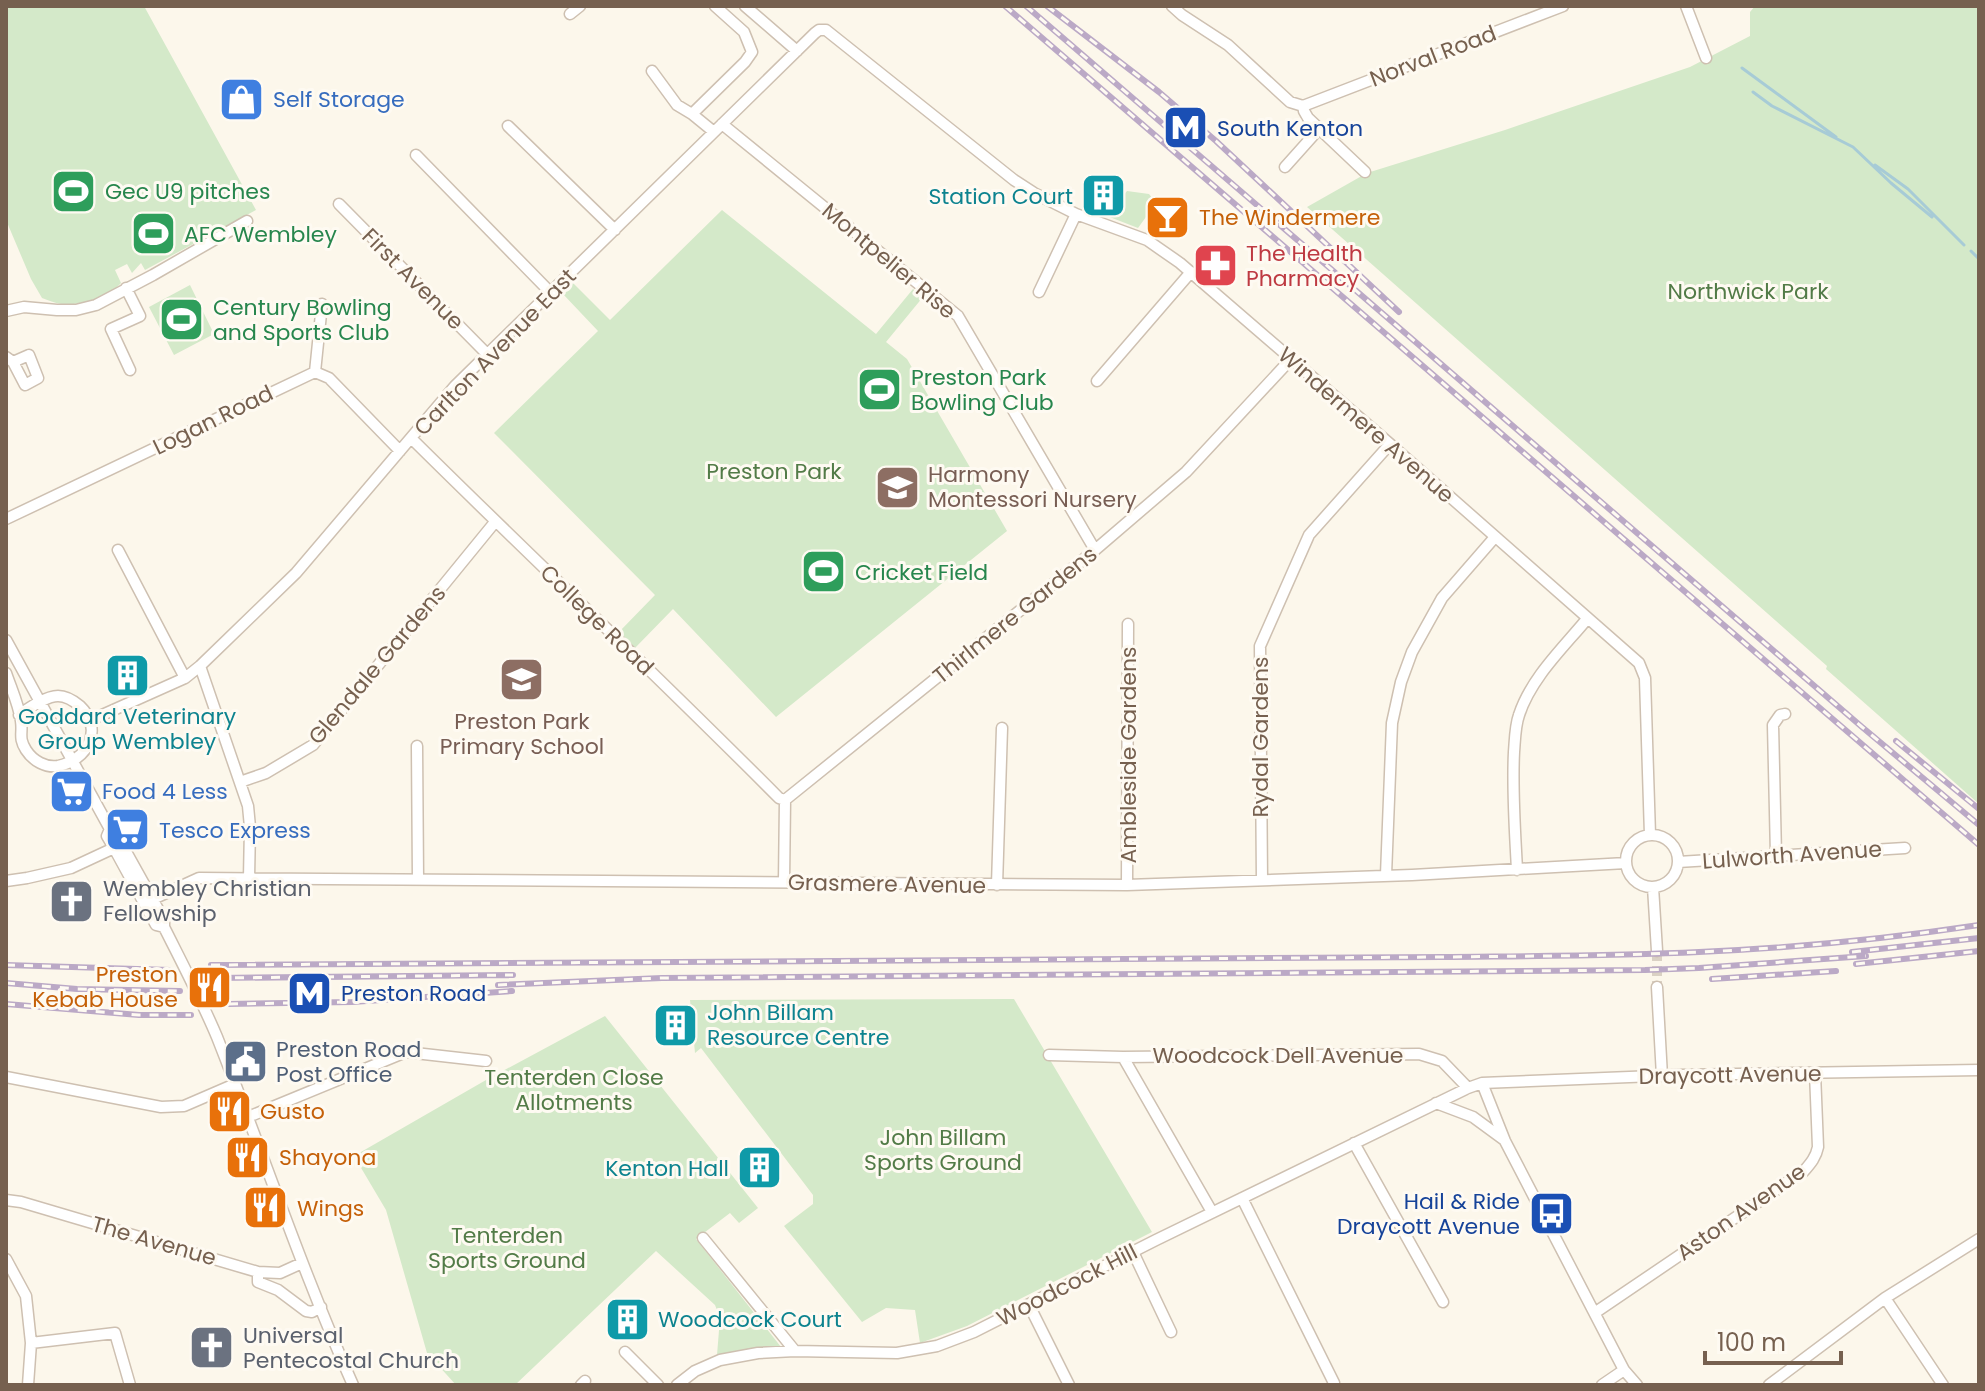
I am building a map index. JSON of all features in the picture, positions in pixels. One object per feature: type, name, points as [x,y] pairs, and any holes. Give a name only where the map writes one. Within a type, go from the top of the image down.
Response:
[{"type":"street","points":[[570,14],[580,6]]},
{"type":"street","points":[[692,114],[752,52],[744,32],[715,6]]},
{"type":"street","points":[[745,6],[797,51]]},
{"type":"street","points":[[1172,6],[1228,45],[1290,102],[1303,106],[1308,118],[1365,172]]},
{"type":"street","name":"Norval Road","points":[[1303,106],[1539,10],[1563,6]]},
{"type":"street","points":[[1686,6],[1706,58]]},
{"type":"street","name":"Carlton Avenue East","points":[[91,720],[185,678],[200,666],[296,573],[455,386],[819,30]]},
{"type":"street","name":"Windermere Avenue","points":[[819,30],[830,32],[1014,180],[1076,214],[1147,240],[1191,272],[1639,663],[1645,678],[1650,835]]},
{"type":"street","name":"Montpelier Rise","points":[[652,71],[677,105],[718,128],[958,316],[1095,550]]},
{"type":"street","points":[[508,126],[615,230]]},
{"type":"street","points":[[1285,167],[1319,129]]},
{"type":"street","points":[[416,155],[551,293]]},
{"type":"street","name":"First Avenue","points":[[339,204],[487,354]]},
{"type":"street","points":[[1039,292],[1076,214]]},
{"type":"street","points":[[6,318],[10,310],[24,307],[76,310],[96,305],[247,221]]},
{"type":"street","points":[[1097,381],[1191,272]]},
{"type":"street","points":[[126,288],[140,316],[111,329],[130,370]]},
{"type":"street","points":[[322,304],[315,372],[329,378],[400,451]]},
{"type":"street","name":"Thirlmere Gardens","points":[[785,800],[1095,550],[1186,472],[1291,359]]},
{"type":"street","name":"Logan Road","points":[[6,519],[315,372]]},
{"type":"street","name":"College Road","points":[[411,438],[779,798],[785,800]]},
{"type":"street","name":"Rydal Gardens","points":[[1262,880],[1260,646],[1309,535],[1390,444]]},
{"type":"street","name":"Glendale Gardens","points":[[240,782],[266,773],[313,745],[495,522]]},
{"type":"street","points":[[1386,875],[1392,723],[1401,682],[1412,652],[1442,598],[1495,537]]},
{"type":"street","points":[[118,550],[185,678]]},
{"type":"street","points":[[1517,870],[1512,783],[1519,715],[1534,684],[1587,619]]},
{"type":"street","name":"Ambleside Gardens","points":[[1127,885],[1128,624]]},
{"type":"street","points":[[6,640],[164,920],[164,927],[217,1037],[302,1263],[353,1385]]},
{"type":"street","points":[[200,666],[248,806],[249,878]]},
{"type":"street","points":[[6,673],[19,715],[21,721],[20,737],[31,758],[55,766],[72,760],[90,744],[91,720],[77,703],[65,697],[55,695],[19,715]]},
{"type":"street","points":[[1776,855],[1773,725],[1780,715],[1785,714]]},
{"type":"street","points":[[997,885],[1002,728]]},
{"type":"street","points":[[6,738],[20,737]]},
{"type":"street","points":[[417,746],[418,879]]},
{"type":"street","points":[[784,882],[785,800]]},
{"type":"street","points":[[110,829],[107,836],[156,925],[164,927]]},
{"type":"street","points":[[1650,835],[1668,840],[1674,846],[1678,862],[1672,877],[1653,887],[1636,882],[1626,863],[1631,846],[1637,839],[1650,835]]},
{"type":"street","points":[[6,881],[71,868],[114,848]]},
{"type":"street","name":"Lulworth Avenue","points":[[1678,862],[1905,848]]},
{"type":"street","name":"Grasmere Avenue","points":[[153,899],[195,878],[1127,885],[1626,863]]},
{"type":"street","points":[[1653,887],[1657,951]]},
{"type":"street","points":[[1657,987],[1662,1076]]},
{"type":"street","points":[[248,1117],[406,1052],[486,1061]]},
{"type":"street","name":"Woodcock Dell Avenue","points":[[1049,1055],[1419,1054],[1442,1061],[1468,1088]]},
{"type":"street","name":"Woodcock Dell Avenue","points":[[1123,1057],[1212,1212]]},
{"type":"street","name":"Draycott Avenue","points":[[1482,1083],[1979,1070]]},
{"type":"street","name":"Aston Avenue","points":[[1596,1312],[1811,1164],[1818,1147],[1815,1073]]},
{"type":"street","points":[[6,1077],[161,1107],[184,1106],[235,1084]]},
{"type":"street","points":[[1482,1083],[1505,1141],[1624,1370],[1637,1385]]},
{"type":"street","name":"Woodcock Hill","points":[[677,1385],[695,1371],[720,1360],[758,1353],[897,1353],[937,1346],[974,1332],[1212,1212],[1482,1083]]},
{"type":"street","points":[[1436,1103],[1473,1117],[1505,1141]]},
{"type":"street","points":[[1354,1143],[1443,1302]]},
{"type":"street","points":[[1242,1198],[1335,1384]]},
{"type":"street","name":"The Avenue","points":[[6,1200],[258,1272],[280,1273],[302,1263]]},
{"type":"street","points":[[703,1238],[795,1351]]},
{"type":"street","points":[[1769,1385],[1885,1298],[1979,1239]]},
{"type":"street","points":[[1133,1252],[1171,1332]]},
{"type":"street","points":[[6,1259],[26,1296],[31,1343],[28,1385]]},
{"type":"street","points":[[258,1272],[258,1282],[278,1290],[306,1311],[312,1312],[321,1307]]},
{"type":"street","points":[[278,1290],[280,1273]]},
{"type":"street","points":[[1885,1298],[1943,1385]]},
{"type":"street","points":[[1029,1305],[1069,1385]]},
{"type":"street","points":[[31,1343],[115,1333],[130,1385]]},
{"type":"street","points":[[625,1352],[658,1385]]},
{"type":"street","points":[[1602,1385],[1624,1370]]},
{"type":"green space","points":[[6,6],[144,6],[256,210],[145,270],[141,263],[132,273],[127,264],[115,270],[121,283],[101,296],[68,304],[42,298],[6,220]]},
{"type":"green space","name":"Northwick Park","points":[[1755,6],[1979,6],[1979,804],[1307,207],[1367,173],[1690,67],[1750,36],[1750,12]]},
{"type":"green space","points":[[1127,191],[1149,194],[1153,199],[1151,210],[1138,228],[1107,216]]},
{"type":"green space","name":"Preston Park","points":[[722,210],[876,334],[913,289],[923,297],[886,342],[907,359],[1007,531],[776,717],[673,609],[635,648],[619,632],[655,595],[494,433],[598,331],[562,293],[573,283],[610,320]]},
{"type":"green space","name":"Century Bowling and Sports Club","points":[[190,285],[214,334],[174,355],[149,307]]},
{"type":"green space","name":"John Billam Sports Ground","points":[[1014,999],[1152,1232],[967,1326],[920,1343],[915,1310],[886,1308],[862,1322],[784,1226],[813,1204],[813,1195],[701,1048],[695,1053],[690,1000]]},
{"type":"green space","name":"Tenterden Sports Ground","points":[[605,1016],[758,1208],[739,1223],[730,1213],[696,1239],[781,1347],[717,1355],[720,1318],[715,1305],[656,1251],[515,1385],[456,1385],[427,1353],[386,1210],[354,1156]]},
{"type":"waterway","points":[[1742,68],[1836,137]]},
{"type":"waterway","points":[[1753,92],[1772,106],[1853,147],[1932,217]]},
{"type":"waterway","points":[[1875,165],[1908,189],[1964,245]]},
{"type":"waterway","points":[[1971,251],[1979,259]]},
{"type":"tunnel","points":[[1657,951],[1657,987]]},
{"type":"railway","points":[[1005,6],[1979,845]]},
{"type":"railway","points":[[1026,6],[1979,825]]},
{"type":"railway","points":[[1047,6],[1159,92],[1216,141],[1399,312]]},
{"type":"railway","points":[[1896,741],[1979,809]]},
{"type":"railway","points":[[211,965],[1603,955],[1804,945],[1979,925]]},
{"type":"railway","points":[[1852,952],[1979,938]]},
{"type":"railway","points":[[1856,964],[1979,951]]},
{"type":"railway","points":[[498,985],[662,978],[1645,970],[1866,956]]},
{"type":"railway","points":[[6,965],[170,970]]},
{"type":"railway","points":[[1712,979],[1836,971]]},
{"type":"railway","points":[[217,978],[513,975]]},
{"type":"railway","points":[[6,983],[77,989],[180,991]]},
{"type":"railway","points":[[229,1004],[352,1002],[512,991]]},
{"type":"railway","points":[[6,1004],[139,1015],[191,1015]]},
{"type":"place","name":"Self Storage","points":[[242,99]]},
{"type":"place","name":"South Kenton","points":[[1186,128]]},
{"type":"place","name":"Gec U9 pitches","points":[[74,191]]},
{"type":"place","name":"Station Court","points":[[1104,196]]},
{"type":"place","name":"The Windermere","points":[[1168,217]]},
{"type":"place","name":"AFC Wembley","points":[[153,234]]},
{"type":"place","name":"The Health Pharmacy","points":[[1215,266]]},
{"type":"place","name":"Century Bowling and Sports Club","points":[[182,320]]},
{"type":"place","name":"Preston Park Bowling Club","points":[[880,390]]},
{"type":"place","name":"Harmony Montessori Nursery","points":[[897,487]]},
{"type":"place","name":"Cricket Field","points":[[824,572]]},
{"type":"place","name":"Goddard Veterinary Group Wembley","points":[[127,675]]},
{"type":"place","name":"Preston Park Primary School","points":[[522,680]]},
{"type":"place","name":"Food 4 Less","points":[[71,791]]},
{"type":"place","name":"Tesco Express","points":[[128,830]]},
{"type":"place","name":"Wembley Christian Fellowship","points":[[72,901]]},
{"type":"place","name":"Preston Kebab House","points":[[209,987]]},
{"type":"place","name":"Preston Road","points":[[310,993]]},
{"type":"place","name":"John Billam Resource Centre","points":[[676,1025]]},
{"type":"place","name":"Preston Road Post Office","points":[[245,1062]]},
{"type":"place","name":"Gusto","points":[[229,1111]]},
{"type":"place","name":"Shayona","points":[[248,1157]]},
{"type":"place","name":"Kenton Hall","points":[[760,1168]]},
{"type":"place","name":"Wings","points":[[266,1208]]},
{"type":"place","name":"Hail & Ride Draycott Avenue","points":[[1551,1214]]},
{"type":"place","name":"Woodcock Court","points":[[627,1319]]},
{"type":"place","name":"Universal Pentecostal Church","points":[[212,1348]]},
{"type":"park label","name":"Tenterden Close Allotments","points":[[574,1090]]}]
